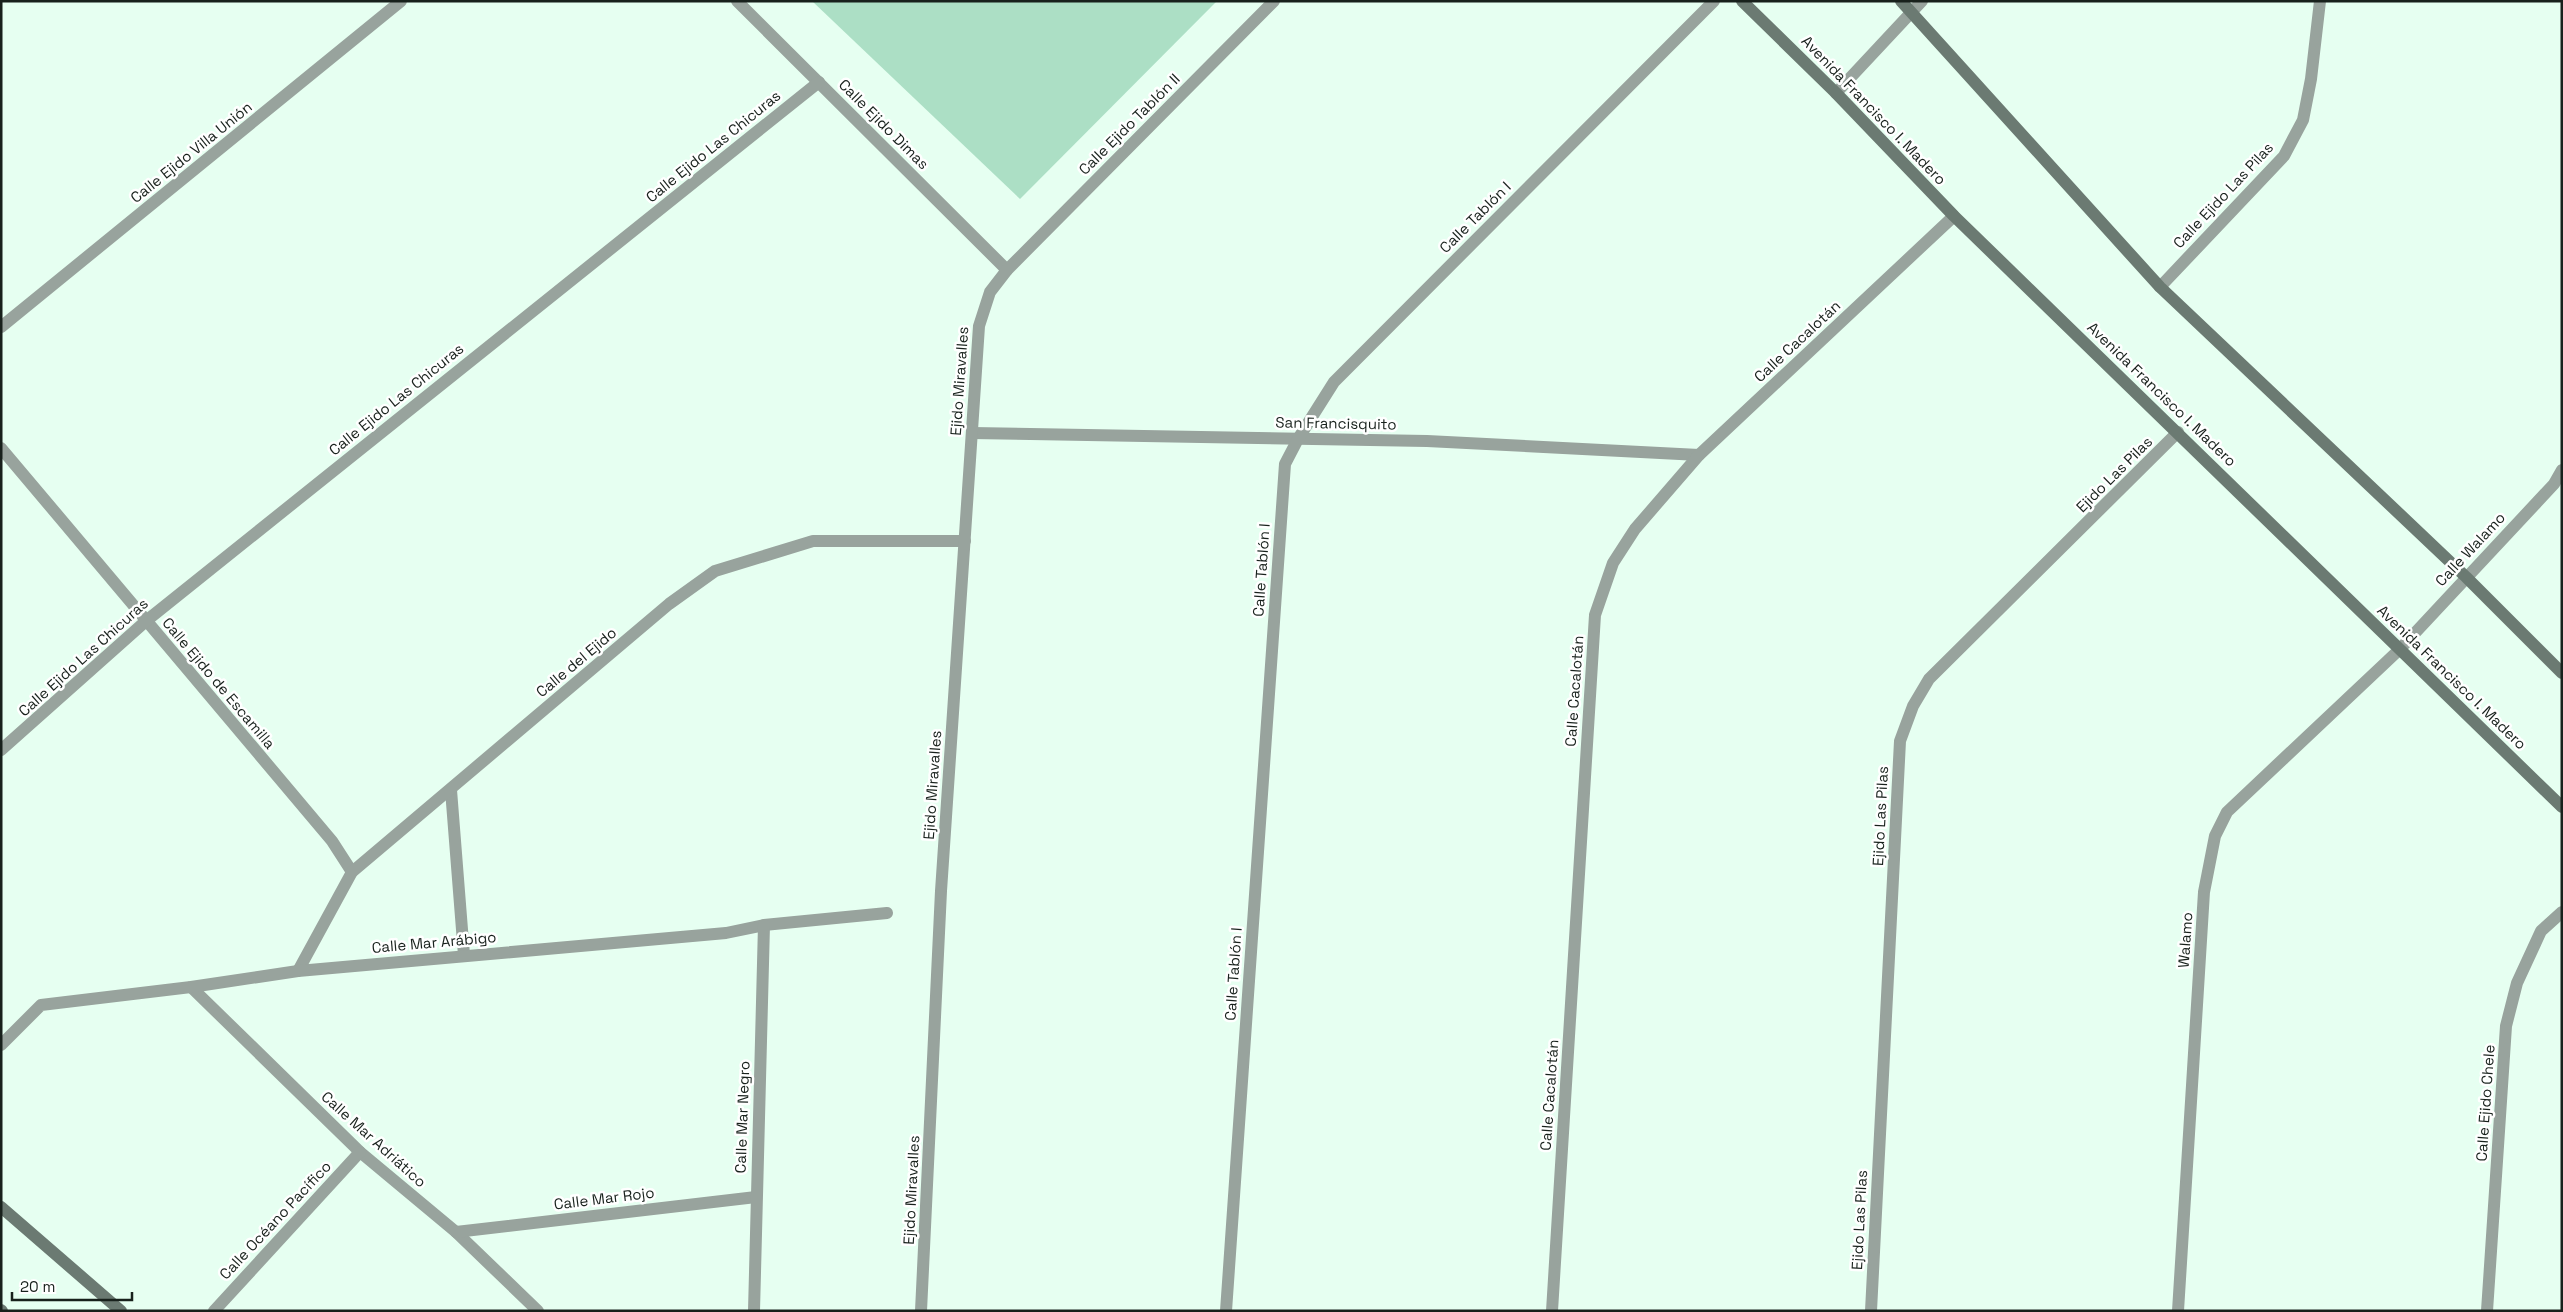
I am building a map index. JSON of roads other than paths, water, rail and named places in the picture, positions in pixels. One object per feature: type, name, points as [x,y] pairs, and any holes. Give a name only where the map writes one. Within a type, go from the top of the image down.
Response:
[{"type":"street","name":"Calle Ejido Villa Unión","points":[[1,327],[401,1]]},
{"type":"street","name":"Calle Ejido Dimas","points":[[737,1],[1007,270]]},
{"type":"street","name":"Calle Ejido Tablón II","points":[[1007,270],[1274,1]]},
{"type":"street","name":"Calle Tablón I","points":[[1226,1311],[1285,464],[1298,439],[1334,382],[1714,1]]},
{"type":"street","name":"Avenida Francisco I. Madero","points":[[1742,1],[1836,93],[1954,216],[2562,807]]},
{"type":"street","points":[[1901,1],[2160,287],[2466,577],[2562,673]]},
{"type":"street","points":[[1836,93],[1910,11],[1922,1]]},
{"type":"street","name":"Calle Ejido Las Pilas","points":[[2160,287],[2284,156],[2303,120],[2311,79],[2320,1]]},
{"type":"street","name":"Calle Ejido Las Chicuras","points":[[1,750],[146,621],[819,82]]},
{"type":"street","name":"Calle Cacalotán","points":[[1552,1311],[1594,616],[1613,563],[1635,529],[1698,455],[1954,216]]},
{"type":"street","name":"Ejido Miravalles","points":[[921,1311],[941,891],[979,326],[990,292],[1007,270]]},
{"type":"street","name":"Ejido Las Pilas","points":[[1871,1311],[1900,741],[1913,706],[1929,679],[2178,432]]},
{"type":"street","name":"San Francisquito","points":[[972,433],[1426,440],[1698,455]]},
{"type":"street","name":"Calle Ejido de Escamilla","points":[[1,448],[332,841],[352,872]]},
{"type":"street","name":"Calle Walamo","points":[[2400,649],[2554,484],[2562,470]]},
{"type":"street","name":"Calle del Ejido","points":[[298,971],[352,872],[669,604],[715,571],[813,541],[965,541]]},
{"type":"street","name":"Walamo","points":[[2178,1311],[2204,892],[2215,836],[2227,812],[2400,649]]},
{"type":"street","points":[[451,790],[464,955]]},
{"type":"street","name":"Calle Mar Arábigo","points":[[1,1045],[40,1005],[191,987],[298,971],[726,932],[764,925],[887,912]]},
{"type":"street","name":"Calle Ejido Chele","points":[[2488,1311],[2506,1026],[2517,982],[2541,931],[2562,912]]},
{"type":"street","name":"Calle Mar Negro","points":[[754,1311],[764,925]]},
{"type":"street","name":"Calle Mar Adriático","points":[[191,987],[360,1152],[456,1232],[538,1311]]},
{"type":"street","name":"Calle Océano Pacífico","points":[[214,1311],[360,1152]]},
{"type":"street","name":"Calle Mar Rojo","points":[[456,1232],[756,1197]]},
{"type":"street","points":[[1,1207],[121,1311]]}]
